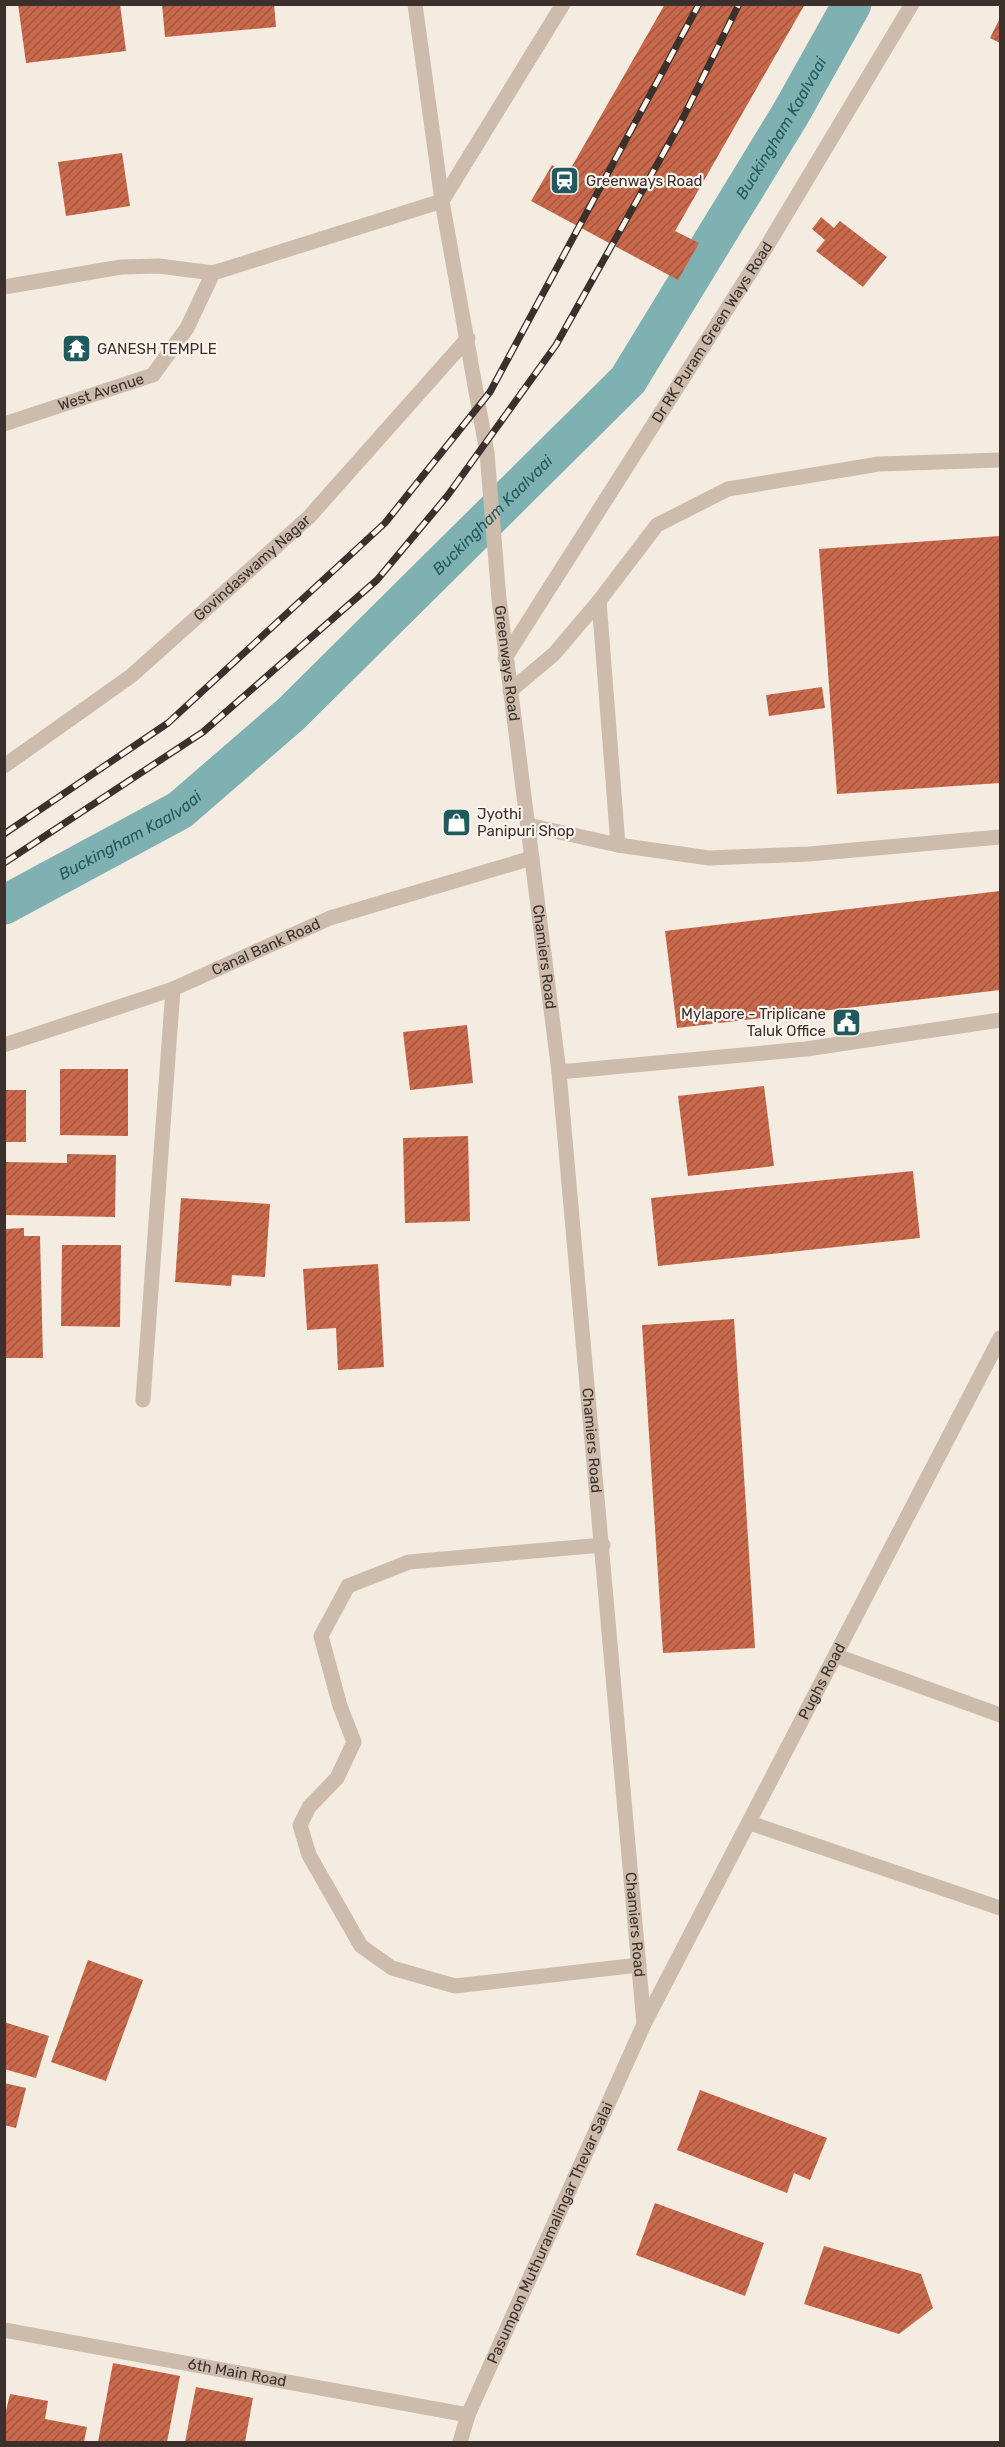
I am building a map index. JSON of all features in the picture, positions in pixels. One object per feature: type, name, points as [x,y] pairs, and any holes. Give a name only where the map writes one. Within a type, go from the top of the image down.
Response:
[{"type":"street","name":"Greenways Road","points":[[415,4],[442,201],[487,453],[499,599],[532,858]]},
{"type":"street","points":[[4,287],[121,267],[159,266],[213,273],[442,201],[562,4]]},
{"type":"street","name":"Dr RK Puram Green Ways Road","points":[[506,658],[767,246],[912,4]]},
{"type":"street","name":"West Avenue","points":[[4,423],[153,375],[187,328],[213,273]]},
{"type":"street","name":"Govindaswamy Nagar","points":[[4,765],[131,676],[309,517],[468,338]]},
{"type":"street","points":[[510,691],[554,654],[600,601],[657,525],[728,489],[879,464],[1000,460]]},
{"type":"street","points":[[600,601],[618,845]]},
{"type":"street","points":[[528,825],[618,845],[709,858],[809,854],[1000,837]]},
{"type":"street","name":"Canal Bank Road","points":[[4,1045],[173,989],[330,918],[532,858]]},
{"type":"street","name":"Chamiers Road","points":[[532,858],[559,1072],[644,2024]]},
{"type":"street","points":[[143,1400],[173,989]]},
{"type":"street","points":[[559,1072],[806,1049],[1000,1020]]},
{"type":"street","name":"Pughs Road","points":[[644,2024],[1000,1338]]},
{"type":"street","points":[[603,1545],[409,1562],[348,1586],[321,1636],[340,1706],[354,1742],[337,1778],[309,1807],[300,1825],[309,1855],[361,1946],[392,1968],[455,1986],[639,1965]]},
{"type":"street","points":[[837,1656],[1000,1715]]},
{"type":"street","points":[[750,1823],[1000,1908]]},
{"type":"street","name":"Pasumpon Muthuramalingar Thevar Salai","points":[[460,2442],[468,2415],[644,2024]]},
{"type":"street","name":"6th Main Road","points":[[4,2330],[468,2415]]},
{"type":"building","points":[[18,4],[120,4],[126,51],[26,63]]},
{"type":"building","points":[[162,4],[274,4],[276,27],[165,37]]},
{"type":"building","name":"Greenways Road","points":[[665,4],[805,4],[675,231],[699,243],[678,280],[531,201],[552,165],[567,175]]},
{"type":"building","points":[[1000,18],[1000,43],[990,38]]},
{"type":"building","points":[[122,153],[130,206],[66,216],[58,162]]},
{"type":"building","points":[[821,217],[834,228],[840,221],[887,257],[863,287],[816,251],[825,240],[812,229]]},
{"type":"building","points":[[1000,536],[1000,783],[837,794],[819,549]]},
{"type":"building","points":[[822,687],[825,708],[769,716],[766,695]]},
{"type":"building","name":"Mylapore - Triplicane Taluk Office","points":[[1000,891],[1000,990],[677,1028],[665,931]]},
{"type":"building","points":[[467,1025],[473,1083],[410,1090],[403,1032]]},
{"type":"building","points":[[60,1069],[128,1069],[128,1136],[60,1135]]},
{"type":"building","points":[[764,1086],[774,1166],[688,1176],[678,1096]]},
{"type":"building","points":[[4,1090],[26,1090],[26,1142],[4,1142]]},
{"type":"building","points":[[468,1136],[470,1221],[405,1223],[403,1138]]},
{"type":"building","points":[[67,1154],[116,1155],[115,1217],[4,1215],[4,1162],[67,1163]]},
{"type":"building","points":[[913,1171],[920,1238],[658,1266],[651,1198]]},
{"type":"building","points":[[181,1198],[270,1204],[265,1277],[232,1275],[231,1286],[175,1282]]},
{"type":"building","points":[[24,1228],[24,1236],[40,1236],[43,1358],[4,1358],[4,1229]]},
{"type":"building","points":[[62,1245],[121,1245],[120,1327],[61,1326]]},
{"type":"building","points":[[378,1264],[384,1367],[338,1370],[336,1328],[307,1330],[303,1269]]},
{"type":"building","points":[[734,1319],[755,1648],[663,1653],[642,1325]]},
{"type":"building","points":[[88,1960],[143,1980],[106,2081],[51,2062]]},
{"type":"building","points":[[4,2022],[49,2036],[36,2078],[4,2069]]},
{"type":"building","points":[[4,2083],[26,2088],[16,2128],[4,2125]]},
{"type":"building","points":[[700,2090],[827,2138],[810,2180],[794,2173],[787,2193],[677,2150]]},
{"type":"building","points":[[655,2203],[764,2243],[745,2296],[636,2255]]},
{"type":"building","points":[[824,2246],[921,2274],[933,2308],[899,2334],[804,2304]]},
{"type":"building","points":[[113,2363],[180,2376],[167,2442],[98,2442]]},
{"type":"building","points":[[196,2387],[253,2398],[245,2442],[185,2442]]},
{"type":"building","points":[[10,2394],[48,2401],[45,2419],[87,2427],[84,2442],[4,2442],[4,2419]]},
{"type":"waterway","name":"Buckingham Kaalvaai","points":[[4,905],[180,810],[291,714],[628,380],[791,113],[852,4]]},
{"type":"railway","points":[[4,834],[168,723],[385,523],[490,392],[699,4]]},
{"type":"railway","points":[[4,863],[203,732],[377,580],[448,495],[556,345],[682,120],[739,4]]},
{"type":"place","name":"Greenways Road","points":[[565,181]]},
{"type":"place","name":"GANESH TEMPLE","points":[[76,349]]},
{"type":"place","name":"Jyothi Panipuri Shop","points":[[456,823]]},
{"type":"place","name":"Mylapore - Triplicane Taluk Office","points":[[847,1023]]}]
